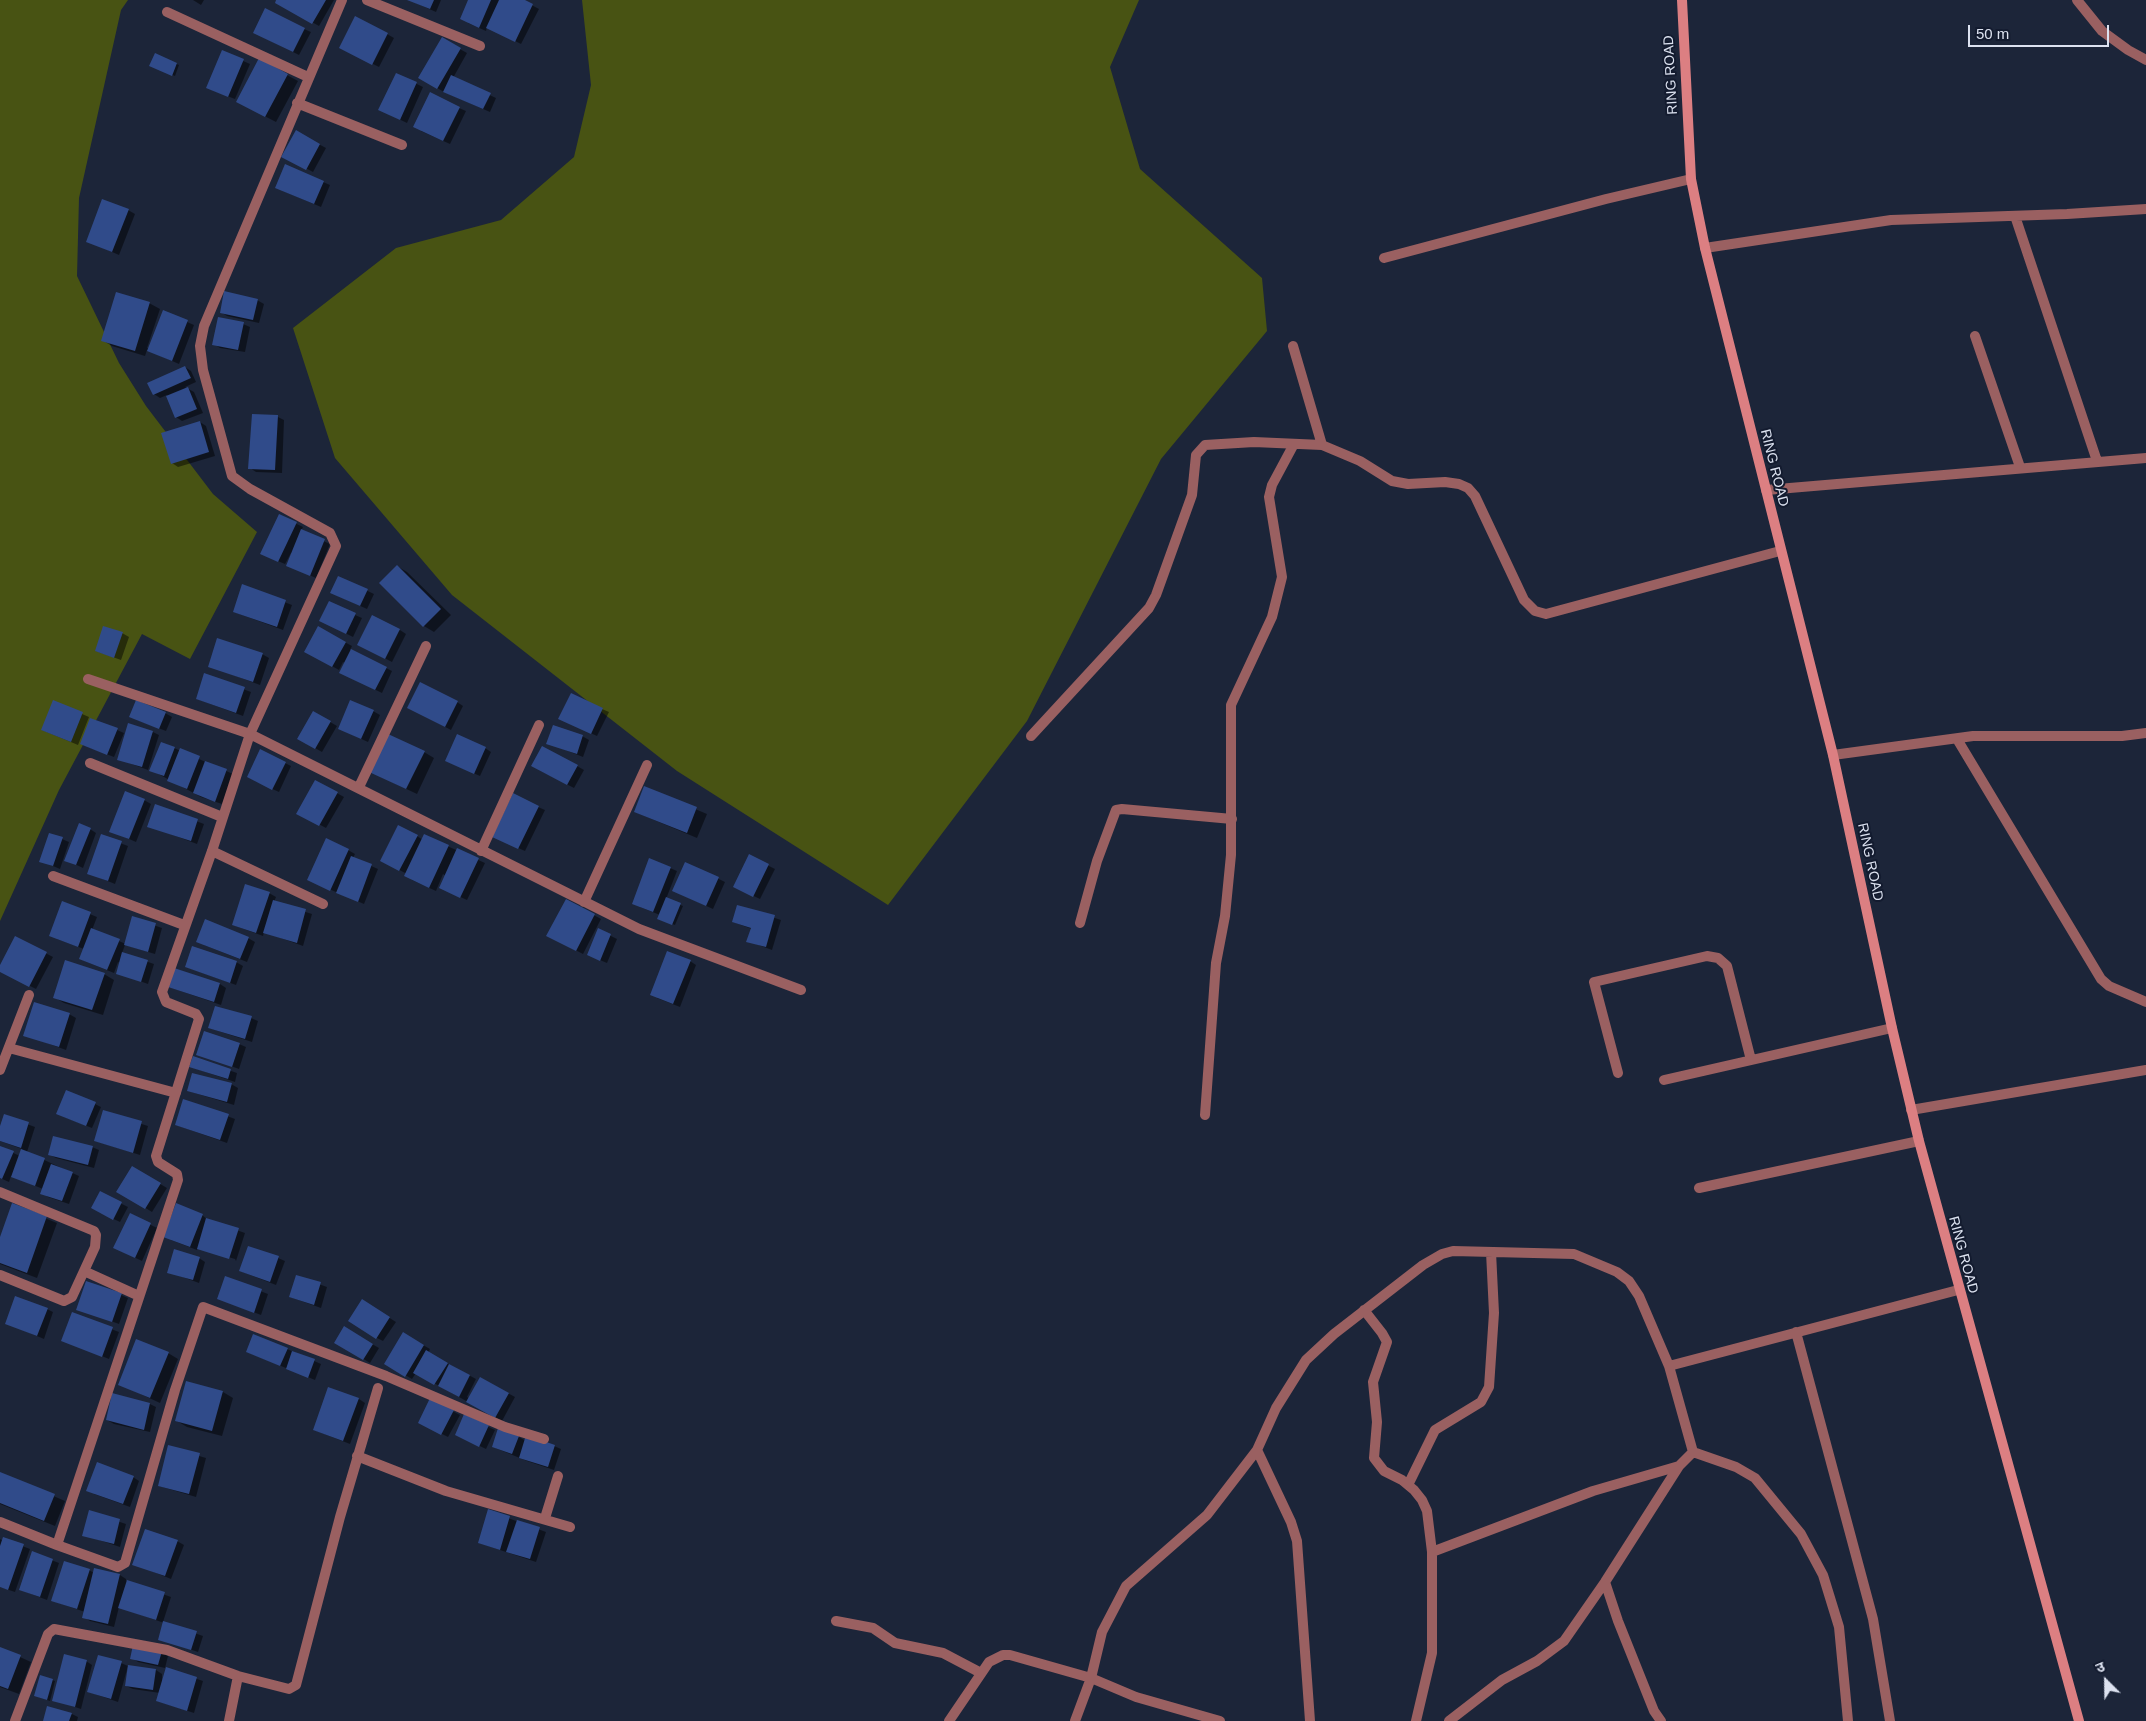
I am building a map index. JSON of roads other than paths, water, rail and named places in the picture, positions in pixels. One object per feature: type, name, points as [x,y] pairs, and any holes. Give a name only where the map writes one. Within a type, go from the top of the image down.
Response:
[{"type":"street","points":[[57,1545],[178,1178],[177,1174],[158,1162],[156,1156],[199,1019],[196,1014],[166,1002],[162,992],[184,925],[212,851],[250,734],[336,546],[330,533],[250,489],[232,476],[203,370],[200,346],[204,326],[296,103],[342,0]]},
{"type":"street","points":[[367,0],[480,46]]},
{"type":"street","name":"RING ROAD","points":[[1682,0],[1691,179],[1705,248],[1833,755],[1918,1141],[2079,1721]]},
{"type":"street","points":[[2078,0],[2102,31],[2128,50],[2146,60]]},
{"type":"street","points":[[167,12],[308,77]]},
{"type":"street","points":[[296,103],[402,145]]},
{"type":"street","points":[[1384,258],[1606,199],[1691,179]]},
{"type":"street","points":[[1705,248],[1892,220],[2146,209]]},
{"type":"street","points":[[2015,216],[2097,461]]},
{"type":"street","points":[[1975,336],[2020,467]]},
{"type":"street","points":[[1293,346],[1322,445]]},
{"type":"street","points":[[1031,736],[1153,601],[1192,495],[1198,451],[1205,445],[1254,442],[1322,445],[1360,461],[1392,481],[1408,484],[1445,482],[1459,484],[1468,488],[1475,496],[1524,600],[1535,612],[1546,614],[1559,611],[1780,551]]},
{"type":"street","points":[[1205,1115],[1216,963],[1225,916],[1232,819],[1229,740],[1231,705],[1272,617],[1282,577],[1269,497],[1272,485],[1294,444]]},
{"type":"street","points":[[1766,490],[2020,467],[2146,458]]},
{"type":"street","points":[[359,787],[426,646]]},
{"type":"street","points":[[88,678],[250,734],[359,787],[481,851],[638,929],[801,990]]},
{"type":"street","points":[[481,851],[539,725]]},
{"type":"street","points":[[1833,755],[1973,736],[2122,736],[2146,733]]},
{"type":"street","points":[[1957,739],[2101,979],[2109,986],[2146,1002]]},
{"type":"street","points":[[90,763],[222,817]]},
{"type":"street","points":[[584,902],[647,765]]},
{"type":"street","points":[[1080,923],[1097,861],[1116,810],[1232,819]]},
{"type":"street","points":[[212,851],[323,904]]},
{"type":"street","points":[[53,876],[184,925]]},
{"type":"street","points":[[1618,1073],[1594,982],[1707,956],[1718,958],[1727,966],[1751,1060]]},
{"type":"street","points":[[0,1070],[29,995]]},
{"type":"street","points":[[1664,1080],[1892,1028]]},
{"type":"street","points":[[9,1048],[176,1093]]},
{"type":"street","points":[[1911,1110],[2146,1070]]},
{"type":"street","points":[[1699,1188],[1918,1141]]},
{"type":"street","points":[[0,1192],[94,1230],[96,1235],[94,1247],[72,1297],[64,1301],[0,1275]]},
{"type":"street","points":[[1075,1721],[1090,1678],[1102,1632],[1126,1586],[1207,1515],[1257,1450],[1276,1408],[1306,1360],[1364,1310],[1423,1265],[1442,1254],[1453,1251],[1574,1254],[1617,1272],[1628,1281],[1639,1296],[1669,1366],[1693,1452]]},
{"type":"street","points":[[1408,1485],[1435,1430],[1481,1402],[1489,1387],[1494,1314],[1491,1252]]},
{"type":"street","points":[[84,1272],[139,1296]]},
{"type":"street","points":[[1669,1366],[1958,1290]]},
{"type":"street","points":[[0,1522],[118,1567],[125,1563],[175,1390],[203,1307],[386,1376],[505,1428],[544,1439]]},
{"type":"street","points":[[1364,1310],[1382,1333],[1386,1342],[1373,1382],[1377,1422],[1374,1458],[1384,1471],[1408,1485],[1422,1500],[1427,1511],[1432,1552],[1432,1653],[1416,1721]]},
{"type":"street","points":[[1796,1332],[1873,1619],[1890,1721]]},
{"type":"street","points":[[15,1721],[48,1634],[54,1629],[167,1650],[238,1676],[289,1689],[296,1685],[357,1456],[378,1388]]},
{"type":"street","points":[[1257,1450],[1291,1522],[1297,1542],[1310,1721]]},
{"type":"street","points":[[1450,1721],[1502,1680],[1537,1661],[1564,1642],[1606,1582],[1678,1466],[1693,1452]]},
{"type":"street","points":[[1693,1452],[1747,1472],[1755,1478],[1801,1534],[1823,1575],[1839,1626],[1848,1721]]},
{"type":"street","points":[[357,1456],[446,1491],[570,1526]]},
{"type":"street","points":[[1432,1552],[1593,1491],[1678,1466]]},
{"type":"street","points":[[545,1518],[558,1476]]},
{"type":"street","points":[[1606,1582],[1618,1621],[1654,1711],[1661,1721]]},
{"type":"street","points":[[836,1621],[873,1628],[895,1643],[943,1653],[981,1673]]},
{"type":"street","points":[[949,1721],[981,1673],[995,1657],[1010,1655],[1090,1678],[1136,1697],[1220,1721]]},
{"type":"street","points":[[229,1721],[238,1676]]}]
